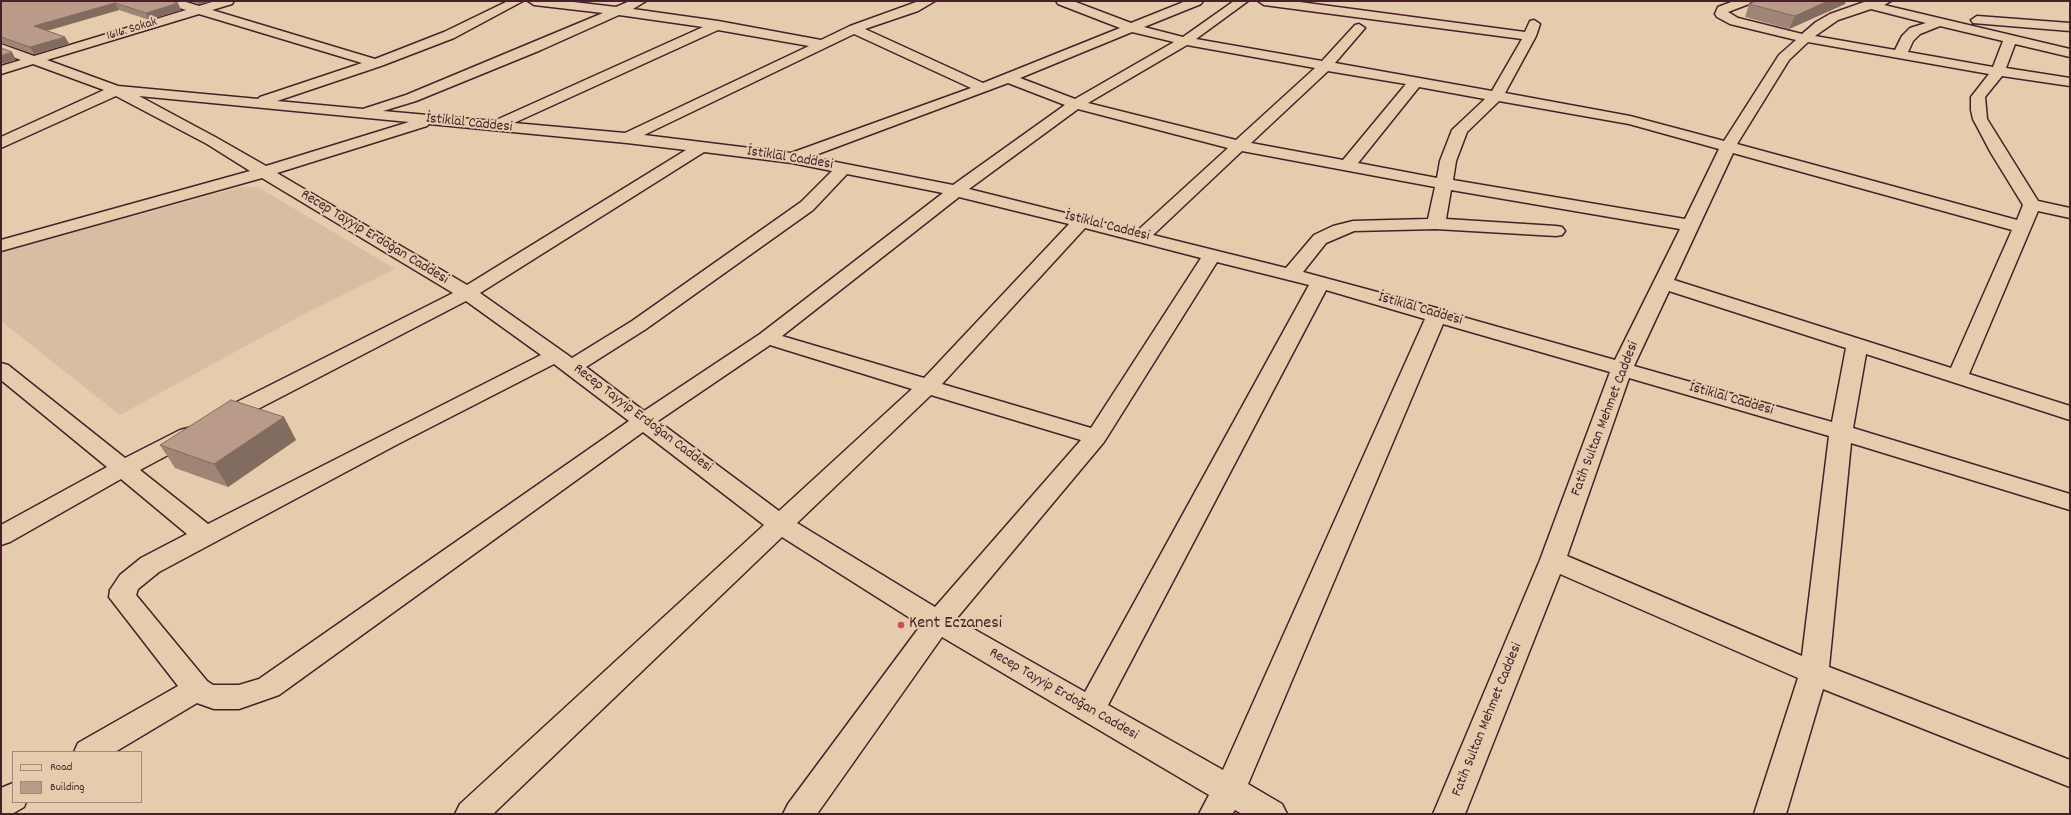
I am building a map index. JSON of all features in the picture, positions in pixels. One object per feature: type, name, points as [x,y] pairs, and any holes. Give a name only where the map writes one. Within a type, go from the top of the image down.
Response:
[{"type":"street","points":[[170,1],[376,63]]},
{"type":"street","name":"1616. Sokak","points":[[1,70],[228,1]]},
{"type":"street","points":[[258,103],[376,63],[449,35],[517,1]]},
{"type":"street","points":[[534,1],[617,10],[718,25],[822,44]]},
{"type":"street","points":[[360,113],[411,98],[536,47],[640,1]]},
{"type":"street","points":[[627,138],[854,29],[914,8],[929,1]]},
{"type":"street","points":[[1062,1],[1132,28],[1185,40],[1324,67],[1611,115],[2022,227]]},
{"type":"street","points":[[792,158],[983,88],[1197,1]]},
{"type":"street","points":[[844,168],[807,206],[639,325],[206,536],[138,573],[123,590],[122,597],[197,688],[214,697],[226,698],[240,697],[268,688],[644,421],[767,338],[956,190],[1076,104],[1185,40],[1242,1]]},
{"type":"street","points":[[1264,1],[1530,36]]},
{"type":"street","points":[[1745,1],[1722,10],[1721,14],[1734,21],[1805,38],[1998,72],[2070,82]]},
{"type":"street","points":[[1849,1],[1878,4],[1937,22],[2070,53]]},
{"type":"street","name":"Fatih Sultan Mehmet Caddesi","points":[[1449,814],[1553,560],[1622,368],[1728,147],[1784,58],[1820,25],[1834,17],[1878,4]]},
{"type":"street","points":[[1900,54],[1906,39],[1915,30],[1937,22],[1960,19],[2070,27]]},
{"type":"street","points":[[1436,224],[1448,161],[1460,130],[1496,96],[1530,36],[1535,23]]},
{"type":"street","points":[[494,126],[718,25]]},
{"type":"street","points":[[1142,236],[1324,67],[1359,28]]},
{"type":"street","points":[[854,29],[983,88]]},
{"type":"street","points":[[2010,39],[1998,72],[1978,97],[1980,119],[1999,153],[2032,205],[2070,213]]},
{"type":"street","name":"Recep Tayyip Erdoğan Caddesi","points":[[1,48],[35,59],[116,90],[212,141],[467,294],[564,361],[779,524],[938,622],[1090,711],[1222,802],[1271,814]]},
{"type":"street","points":[[1008,78],[1076,104],[1240,146],[1444,184],[1690,225]]},
{"type":"street","points":[[1347,166],[1415,83]]},
{"type":"street","points":[[1,143],[116,90]]},
{"type":"street","name":"İstiklal Caddesi","points":[[116,90],[703,146],[792,158],[956,190],[1291,274],[1437,314],[1841,432],[2070,502]]},
{"type":"street","points":[[1,246],[264,172],[432,120]]},
{"type":"street","points":[[1,536],[122,469],[467,294],[703,146]]},
{"type":"street","points":[[1957,378],[2032,205]]},
{"type":"street","points":[[471,814],[928,386],[1082,221]]},
{"type":"street","points":[[1291,274],[1320,239],[1339,230],[1370,224],[1436,224],[1556,231]]},
{"type":"street","points":[[798,814],[938,622],[1096,437],[1212,255]]},
{"type":"street","points":[[1090,711],[1320,282]]},
{"type":"street","points":[[1663,283],[2070,413]]},
{"type":"street","points":[[1222,802],[1437,314]]},
{"type":"street","points":[[767,338],[1096,437]]},
{"type":"street","points":[[1770,814],[1814,673],[1841,432],[1857,345]]},
{"type":"street","points":[[1,369],[206,536]]},
{"type":"street","points":[[1553,560],[1814,673],[2070,774]]},
{"type":"street","points":[[91,751],[197,688]]},
{"type":"street","points":[[1,804],[12,798]]},
{"type":"shaded area","points":[[240,187],[258,187],[395,269],[304,314],[120,415],[1,321],[1,252]]},
{"type":"building","points":[[1,1],[171,1],[178,3],[146,13],[115,3],[34,26],[65,37],[30,47],[1,37]]},
{"type":"building","points":[[1757,1],[1828,1],[1795,16],[1749,4]]},
{"type":"building","points":[[1,48],[12,52],[1,56]]},
{"type":"building","points":[[231,400],[284,417],[214,464],[160,445]]},
{"type":"place","name":"Kent Eczanesi","points":[[901,625]]}]
